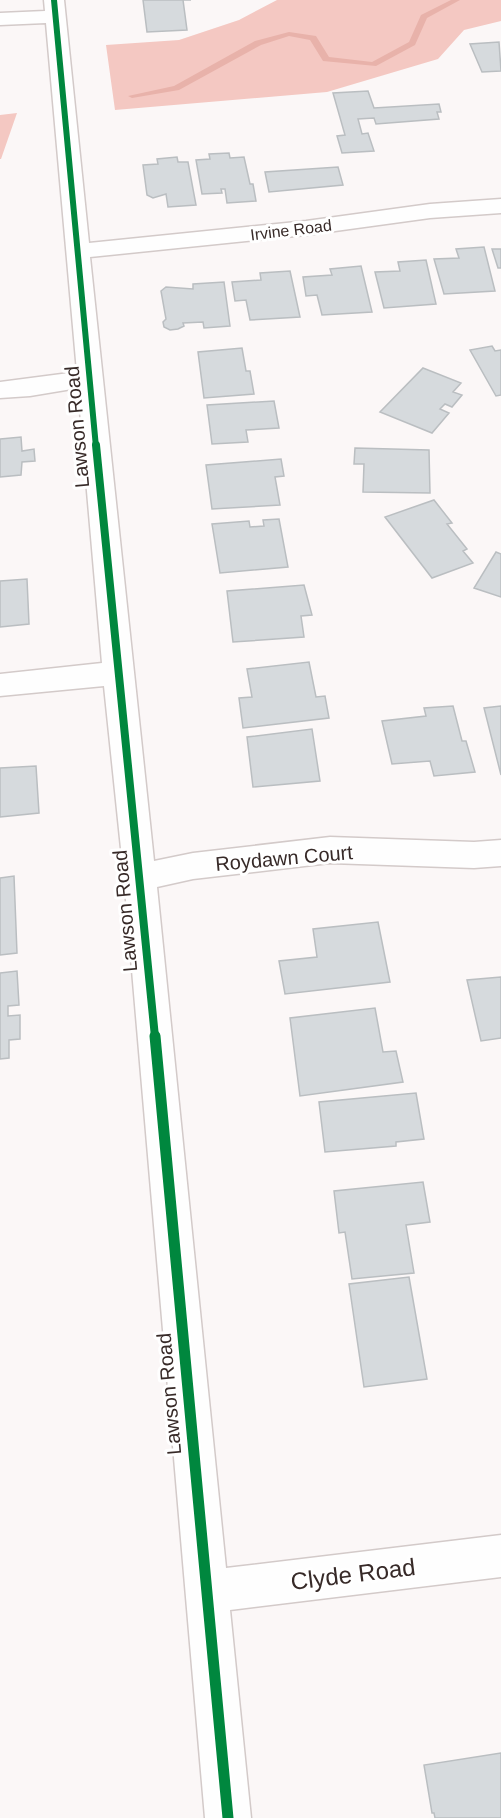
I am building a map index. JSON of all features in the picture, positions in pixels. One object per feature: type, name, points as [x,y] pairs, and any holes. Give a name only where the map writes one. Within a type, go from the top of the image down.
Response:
[{"type":"street","points":[[0,19],[55,8]]},
{"type":"street","name":"Lawson Road","points":[[55,8],[80,251],[118,674],[140,877],[228,1818]]},
{"type":"street","name":"Irvine Road","points":[[80,251],[248,235],[430,212],[501,206]]},
{"type":"street","points":[[0,390],[30,388],[90,378]]},
{"type":"street","points":[[0,685],[118,674]]},
{"type":"street","name":"Roydawn Court","points":[[140,877],[193,866],[330,850],[474,855],[501,853]]},
{"type":"street","name":"Clyde Road","points":[[205,1591],[306,1581],[501,1556]]},
{"type":"shaded area","points":[[277,0],[501,0],[501,21],[464,30],[438,59],[327,92],[115,110],[106,45],[179,40],[239,20]]},
{"type":"shaded area","points":[[17,113],[1,159],[0,159],[0,115]]},
{"type":"building","points":[[143,0],[183,0],[187,30],[147,32]]},
{"type":"building","points":[[499,42],[501,71],[482,72],[470,44]]},
{"type":"building","points":[[368,91],[374,108],[439,104],[441,112],[437,112],[439,119],[376,124],[374,118],[358,119],[362,134],[368,133],[374,151],[342,153],[337,136],[345,135],[333,93]]},
{"type":"building","points":[[229,153],[230,158],[244,157],[256,201],[227,203],[225,189],[221,189],[222,193],[202,194],[196,160],[210,159],[209,154]]},
{"type":"building","points":[[177,157],[178,162],[188,162],[196,205],[168,207],[166,194],[153,198],[147,195],[143,165],[158,164],[157,159]]},
{"type":"building","points":[[338,167],[343,185],[269,192],[265,172]]},
{"type":"building","points":[[484,247],[495,291],[444,294],[434,259],[459,258],[456,249]]},
{"type":"building","points":[[492,249],[501,249],[501,268],[498,268]]},
{"type":"building","points":[[426,260],[436,304],[384,308],[375,272],[400,271],[398,262]]},
{"type":"building","points":[[361,266],[372,312],[322,315],[317,295],[306,296],[303,277],[332,275],[330,269]]},
{"type":"building","points":[[290,271],[300,317],[250,320],[246,300],[235,301],[232,282],[261,280],[260,273]]},
{"type":"building","points":[[224,282],[230,326],[204,328],[203,322],[183,323],[184,326],[178,329],[170,330],[164,327],[163,322],[166,319],[161,291],[166,287],[193,289],[193,284]]},
{"type":"building","points":[[492,346],[495,351],[501,350],[501,395],[496,396],[470,350]]},
{"type":"building","points":[[242,348],[246,371],[250,371],[254,394],[204,398],[198,352]]},
{"type":"building","points":[[423,368],[461,383],[453,392],[462,395],[452,407],[445,404],[440,409],[449,413],[432,433],[380,412]]},
{"type":"building","points":[[274,401],[279,428],[246,430],[248,442],[212,444],[207,405]]},
{"type":"building","points":[[21,437],[22,451],[34,449],[35,461],[22,462],[21,475],[0,477],[0,439]]},
{"type":"building","points":[[355,448],[429,450],[430,493],[363,492],[364,464],[354,464]]},
{"type":"building","points":[[281,459],[284,476],[275,477],[280,505],[212,509],[206,465]]},
{"type":"building","points":[[434,500],[452,523],[447,524],[467,549],[463,551],[473,563],[432,578],[385,517]]},
{"type":"building","points":[[279,519],[288,567],[220,573],[212,524],[249,521],[250,527],[264,526],[263,520]]},
{"type":"building","points":[[496,552],[501,554],[501,597],[474,588]]},
{"type":"building","points":[[27,579],[29,624],[0,627],[0,581]]},
{"type":"building","points":[[304,585],[312,615],[301,616],[304,637],[233,642],[227,591]]},
{"type":"building","points":[[309,662],[316,697],[325,696],[329,718],[243,728],[239,698],[252,697],[247,669]]},
{"type":"building","points":[[453,706],[462,741],[466,741],[475,772],[434,776],[430,761],[392,764],[382,721],[426,716],[424,708]]},
{"type":"building","points":[[501,706],[501,775],[484,708]]},
{"type":"building","points":[[312,729],[320,781],[253,787],[247,737]]},
{"type":"building","points":[[36,766],[39,813],[0,817],[0,768]]},
{"type":"building","points":[[14,876],[17,953],[0,955],[0,878]]},
{"type":"building","points":[[378,922],[390,982],[285,994],[279,961],[317,957],[313,929]]},
{"type":"building","points":[[17,971],[19,1005],[8,1006],[8,1016],[20,1015],[20,1039],[9,1040],[9,1058],[0,1059],[0,973]]},
{"type":"building","points":[[501,977],[501,1038],[481,1041],[467,980]]},
{"type":"building","points":[[375,1008],[383,1052],[396,1051],[403,1082],[300,1096],[290,1018]]},
{"type":"building","points":[[416,1093],[424,1139],[396,1142],[396,1146],[325,1152],[319,1102]]},
{"type":"building","points":[[423,1182],[430,1222],[406,1225],[414,1273],[352,1279],[345,1232],[339,1233],[334,1191]]},
{"type":"building","points":[[409,1277],[427,1379],[364,1387],[349,1284]]},
{"type":"building","points":[[501,1753],[501,1818],[435,1818],[432,1813],[424,1765]]},
{"type":"waterway","points":[[132,96],[176,88],[258,43],[289,34],[313,38],[326,59],[373,64],[412,43],[424,17],[456,0]]},
{"type":"cycle path","points":[[54,0],[118,673],[140,877],[228,1818]]}]
